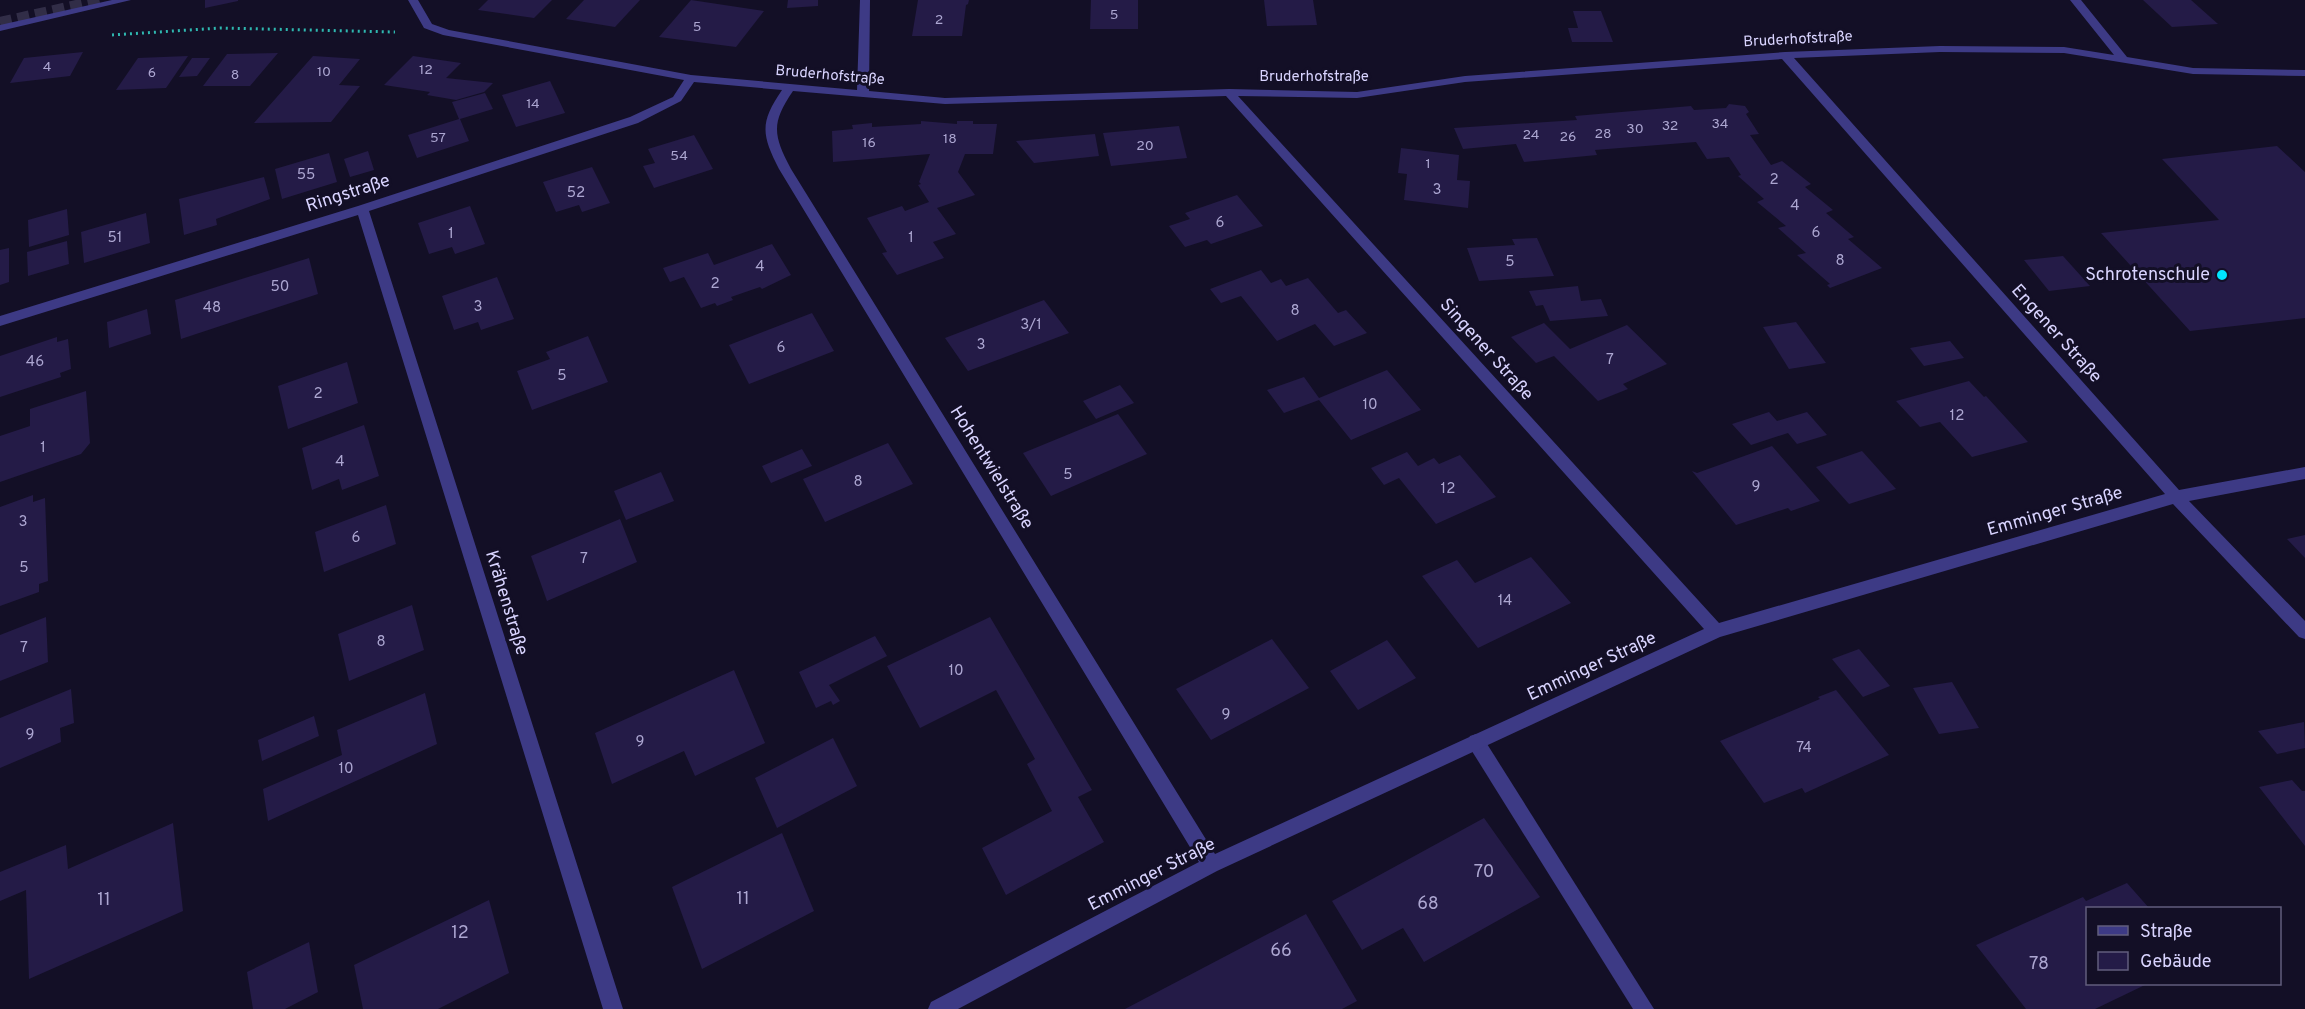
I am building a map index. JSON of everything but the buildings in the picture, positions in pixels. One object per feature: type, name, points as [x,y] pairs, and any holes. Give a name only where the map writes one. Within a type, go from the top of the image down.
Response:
[{"type":"street","points":[[0,28],[126,0]]},
{"type":"street","name":"Bruderhofstraße","points":[[413,0],[428,26],[447,33],[691,78],[945,101],[1229,93],[1357,95],[1465,79],[1785,55],[1962,49],[2064,50],[2193,71],[2305,73]]},
{"type":"street","points":[[863,94],[866,0]]},
{"type":"street","points":[[2075,0],[2122,58]]},
{"type":"street","name":"Engener Straße","points":[[1785,55],[2176,497],[2305,632]]},
{"type":"street","name":"Ringstraße","points":[[0,321],[362,209],[634,120],[677,99],[691,78]]},
{"type":"street","name":"Hohentwielstraße","points":[[790,87],[772,113],[769,140],[1211,865]]},
{"type":"street","name":"Singener Straße","points":[[1229,93],[1716,631]]},
{"type":"street","name":"Krähenstraße","points":[[362,209],[613,1009]]},
{"type":"street","name":"Emminger Straße","points":[[938,1009],[1211,865],[1716,631],[2176,497],[2305,473]]},
{"type":"street","points":[[1476,742],[1644,1009]]},
{"type":"path","points":[[104,36],[220,28],[447,33]]},
{"type":"tunnel","points":[[0,23],[103,0]]},
{"type":"place","name":"Schrotenschule","points":[[2222,275]]}]
